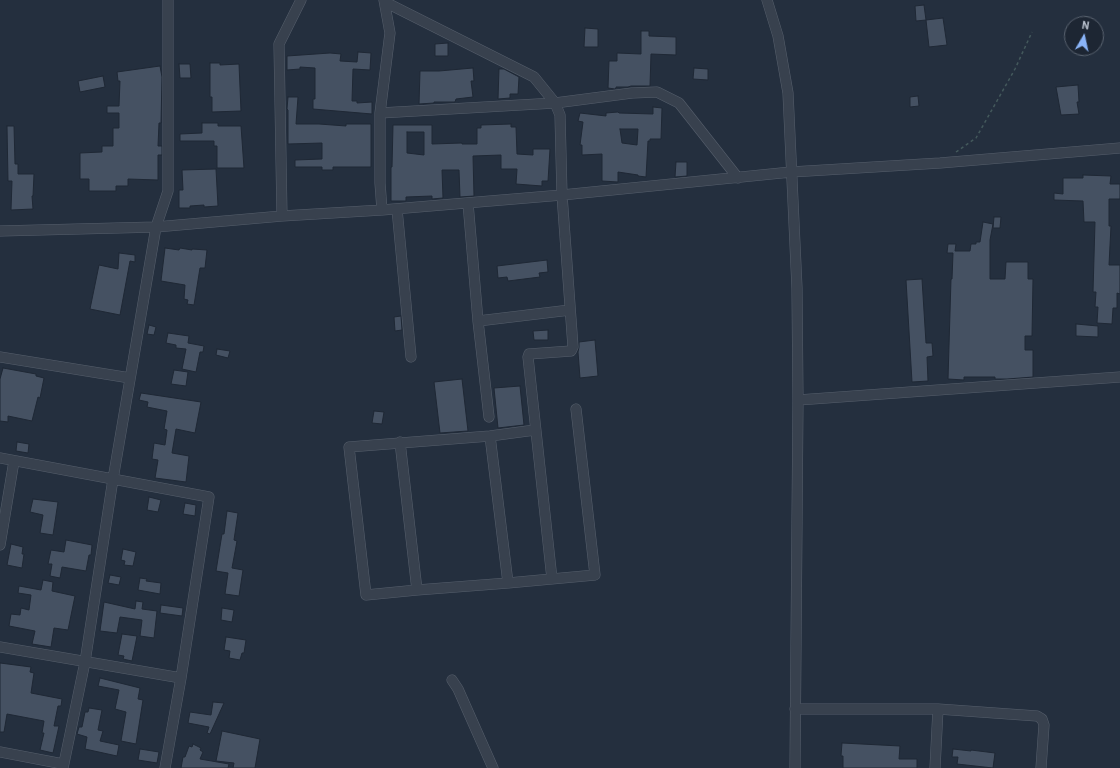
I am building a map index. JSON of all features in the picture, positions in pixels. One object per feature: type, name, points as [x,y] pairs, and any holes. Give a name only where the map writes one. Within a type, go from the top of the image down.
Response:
[{"type":"street","points":[[0,752],[63,766],[85,662],[113,479],[156,227],[168,191],[168,0]]},
{"type":"street","points":[[282,216],[279,44],[301,0]]},
{"type":"street","points":[[767,0],[778,36],[788,93],[797,288],[798,400],[795,768]]},
{"type":"street","points":[[382,210],[380,183],[380,113],[390,32],[384,1]]},
{"type":"street","points":[[384,1],[534,77],[555,103],[560,115],[562,195],[573,347],[571,351],[529,354],[528,357],[552,578]]},
{"type":"street","points":[[380,113],[555,103],[632,93],[657,92],[679,103],[738,178]]},
{"type":"street","points":[[0,231],[156,227],[562,195],[791,172],[940,163],[1120,148]]},
{"type":"street","points":[[468,203],[478,321],[489,416]]},
{"type":"street","points":[[397,209],[411,357]]},
{"type":"street","points":[[478,321],[570,310]]},
{"type":"street","points":[[0,356],[130,378]]},
{"type":"street","points":[[798,400],[1120,378]]},
{"type":"street","points":[[535,430],[490,436],[349,447],[366,595],[595,575],[576,410]]},
{"type":"street","points":[[490,436],[508,583]]},
{"type":"street","points":[[400,442],[417,590]]},
{"type":"street","points":[[0,458],[209,497],[181,678],[165,768]]},
{"type":"street","points":[[0,545],[14,461]]},
{"type":"street","points":[[0,647],[181,678]]},
{"type":"street","points":[[452,680],[458,688],[493,768]]},
{"type":"street","points":[[795,708],[938,709],[1038,716],[1044,725],[1041,768]]},
{"type":"street","points":[[935,768],[938,709]]},
{"type":"path","points":[[940,163],[976,138],[1015,69],[1032,32]]},
{"type":"building","points":[[924,5],[926,20],[916,21],[915,6]]},
{"type":"building","points":[[943,18],[947,45],[929,47],[926,20]]},
{"type":"building","points":[[585,28],[598,29],[598,47],[584,47]]},
{"type":"building","points":[[641,31],[649,31],[649,36],[676,37],[676,55],[651,54],[650,86],[616,87],[615,89],[608,88],[609,61],[617,61],[617,53],[641,54]]},
{"type":"building","points":[[448,43],[448,56],[435,56],[435,44]]},
{"type":"building","points":[[358,52],[371,53],[370,70],[353,69],[352,101],[357,101],[357,103],[372,102],[372,114],[313,109],[313,99],[315,99],[315,68],[300,67],[300,69],[287,70],[287,56],[330,53],[341,54],[340,61],[357,62]]},
{"type":"building","points":[[210,63],[220,63],[220,65],[239,64],[241,111],[212,112],[212,97],[210,97]]},
{"type":"building","points":[[179,64],[190,64],[191,78],[180,78]]},
{"type":"building","points":[[160,66],[162,77],[161,123],[159,123],[158,146],[162,146],[162,155],[158,155],[158,180],[128,179],[128,186],[116,186],[116,191],[89,191],[89,179],[80,179],[80,153],[102,152],[102,146],[113,146],[113,128],[119,128],[119,113],[107,113],[107,106],[119,106],[120,81],[118,81],[117,72]]},
{"type":"building","points":[[473,68],[474,81],[471,81],[473,97],[456,99],[455,102],[419,104],[420,71]]},
{"type":"building","points":[[694,68],[708,69],[708,80],[693,79]]},
{"type":"building","points":[[499,69],[504,69],[519,77],[518,94],[510,94],[510,98],[498,99]]},
{"type":"building","points":[[103,76],[105,87],[80,92],[78,81]]},
{"type":"building","points":[[1078,85],[1079,102],[1077,102],[1079,114],[1061,115],[1056,87]]},
{"type":"building","points":[[918,96],[919,106],[910,107],[910,97]]},
{"type":"building","points":[[288,97],[298,97],[296,124],[346,126],[346,124],[371,124],[371,167],[333,167],[333,170],[322,170],[322,167],[295,167],[295,160],[322,159],[322,143],[288,144]]},
{"type":"building","points":[[653,107],[662,108],[661,139],[650,139],[650,141],[648,141],[646,177],[618,172],[618,182],[602,181],[602,154],[582,155],[582,145],[580,145],[583,122],[578,121],[580,113],[606,116],[606,113],[618,112],[653,114]],"holes":[[[620,129],[638,129],[637,145],[622,143]]]},
{"type":"building","points":[[202,123],[218,123],[218,126],[241,126],[244,168],[217,168],[217,146],[214,146],[214,141],[180,141],[180,134],[202,133]]},
{"type":"building","points":[[511,124],[511,127],[516,127],[517,154],[533,155],[533,149],[550,149],[548,181],[542,181],[542,186],[516,184],[517,169],[501,169],[501,155],[473,156],[474,196],[460,197],[459,170],[442,170],[443,198],[432,199],[432,196],[406,197],[406,201],[391,201],[393,125],[432,125],[432,144],[477,144],[477,128],[481,128],[481,125]],"holes":[[[407,132],[424,132],[424,155],[407,153]]]},
{"type":"building","points":[[7,126],[14,126],[15,164],[18,164],[18,174],[34,174],[32,196],[33,209],[11,210],[12,181],[8,181]]},
{"type":"building","points":[[676,162],[687,162],[687,176],[675,177]]},
{"type":"building","points":[[216,169],[218,206],[204,207],[204,205],[190,206],[190,208],[179,208],[179,190],[183,190],[182,170]]},
{"type":"building","points":[[1083,175],[1111,176],[1110,184],[1120,184],[1120,199],[1109,199],[1109,226],[1111,226],[1109,265],[1120,265],[1120,294],[1117,293],[1117,308],[1113,308],[1112,324],[1097,323],[1098,307],[1095,307],[1096,292],[1093,292],[1095,222],[1084,222],[1083,201],[1054,200],[1054,193],[1063,194],[1063,178],[1083,178]]},
{"type":"building","points":[[994,217],[1001,217],[1000,228],[993,228]]},
{"type":"building","points":[[983,222],[993,224],[990,240],[990,279],[1005,279],[1006,262],[1028,262],[1028,279],[1033,279],[1032,336],[1025,336],[1025,350],[1033,350],[1033,377],[995,379],[995,377],[964,377],[964,380],[948,379],[953,253],[947,253],[948,244],[956,244],[955,251],[970,251],[971,244],[980,242]]},
{"type":"building","points":[[165,248],[179,250],[180,248],[207,250],[205,268],[200,268],[194,305],[187,304],[188,300],[184,299],[185,285],[161,281]]},
{"type":"building","points":[[119,253],[135,255],[135,262],[130,261],[120,315],[90,309],[99,265],[118,269]]},
{"type":"building","points":[[547,260],[548,272],[539,273],[540,277],[508,281],[507,277],[498,278],[497,266]]},
{"type":"building","points":[[922,279],[926,343],[932,343],[933,356],[927,357],[928,381],[912,382],[906,280]]},
{"type":"building","points":[[401,316],[402,330],[395,331],[394,317]]},
{"type":"building","points":[[1076,324],[1098,326],[1098,337],[1076,336]]},
{"type":"building","points":[[149,325],[156,327],[154,335],[147,334]]},
{"type":"building","points":[[548,330],[548,340],[534,340],[533,331]]},
{"type":"building","points":[[168,333],[189,336],[188,343],[204,346],[203,352],[200,352],[196,372],[182,369],[186,349],[176,348],[176,345],[166,343]]},
{"type":"building","points":[[595,340],[598,376],[580,378],[578,352],[579,342]]},
{"type":"building","points":[[217,349],[230,351],[228,358],[216,355]]},
{"type":"building","points":[[3,368],[36,374],[36,376],[44,378],[40,398],[38,397],[32,421],[8,416],[8,422],[0,421],[0,379]]},
{"type":"building","points":[[174,370],[188,372],[186,386],[171,384]]},
{"type":"building","points":[[462,379],[468,431],[440,433],[434,382]]},
{"type":"building","points":[[520,386],[524,425],[498,428],[494,388]]},
{"type":"building","points":[[141,393],[201,402],[195,433],[176,429],[172,453],[189,456],[186,482],[155,478],[158,460],[152,459],[154,443],[165,445],[167,430],[164,429],[167,411],[147,407],[148,402],[139,400]]},
{"type":"building","points":[[374,411],[384,412],[382,424],[372,423]]},
{"type":"building","points":[[17,442],[29,444],[28,453],[16,451]]},
{"type":"building","points":[[149,497],[161,500],[158,512],[147,510]]},
{"type":"building","points":[[33,499],[58,502],[53,535],[40,533],[43,515],[30,512]]},
{"type":"building","points":[[185,503],[196,505],[195,516],[183,514]]},
{"type":"building","points":[[227,511],[238,513],[234,540],[237,541],[232,568],[243,570],[239,596],[225,594],[228,573],[216,571]]},
{"type":"building","points":[[66,540],[92,545],[91,555],[89,555],[86,571],[62,567],[60,578],[50,576],[52,564],[48,564],[51,550],[64,552]]},
{"type":"building","points":[[11,544],[23,547],[22,554],[24,554],[22,568],[7,565]]},
{"type":"building","points":[[123,549],[136,552],[133,566],[124,565],[125,561],[121,560]]},
{"type":"building","points":[[110,575],[121,577],[119,585],[108,583]]},
{"type":"building","points":[[140,578],[147,579],[146,581],[161,583],[160,594],[138,590]]},
{"type":"building","points":[[43,580],[53,582],[52,591],[75,596],[68,630],[54,628],[51,647],[32,644],[35,631],[9,626],[11,614],[20,615],[21,608],[29,610],[31,595],[18,593],[19,586],[41,590]]},
{"type":"building","points":[[136,601],[143,602],[142,609],[157,611],[154,638],[140,636],[142,620],[120,617],[117,633],[100,631],[104,602],[135,609]]},
{"type":"building","points":[[161,605],[183,608],[182,616],[160,613]]},
{"type":"building","points":[[222,608],[234,610],[232,622],[221,620]]},
{"type":"building","points":[[122,634],[137,636],[132,661],[123,659],[124,656],[118,655]]},
{"type":"building","points":[[226,637],[246,640],[244,653],[242,653],[240,660],[229,658],[230,651],[224,650]]},
{"type":"building","points":[[0,663],[31,667],[30,672],[34,673],[31,693],[62,699],[61,706],[58,706],[54,726],[59,726],[53,753],[40,750],[44,733],[42,733],[44,721],[7,714],[4,732],[0,732]]},
{"type":"building","points":[[100,678],[140,688],[138,699],[143,700],[136,744],[121,741],[126,712],[115,709],[119,690],[98,686]]},
{"type":"building","points":[[213,702],[224,703],[210,734],[207,733],[209,727],[188,723],[190,712],[211,715]]},
{"type":"building","points":[[89,708],[102,710],[98,730],[103,731],[100,741],[119,745],[117,756],[85,749],[87,737],[77,734],[79,727],[82,727],[85,712],[88,712]]},
{"type":"building","points":[[222,731],[260,739],[255,768],[233,768],[234,763],[216,761]]},
{"type":"building","points":[[842,743],[900,746],[899,759],[917,759],[917,768],[843,768],[843,756],[841,756]]},
{"type":"building","points":[[193,744],[201,748],[200,750],[203,752],[200,759],[229,764],[228,768],[181,768],[183,757],[185,757],[189,746],[192,747]]},
{"type":"building","points":[[140,749],[159,752],[157,763],[138,760]]},
{"type":"building","points":[[953,749],[995,753],[993,768],[957,764],[958,757],[952,757]]}]
